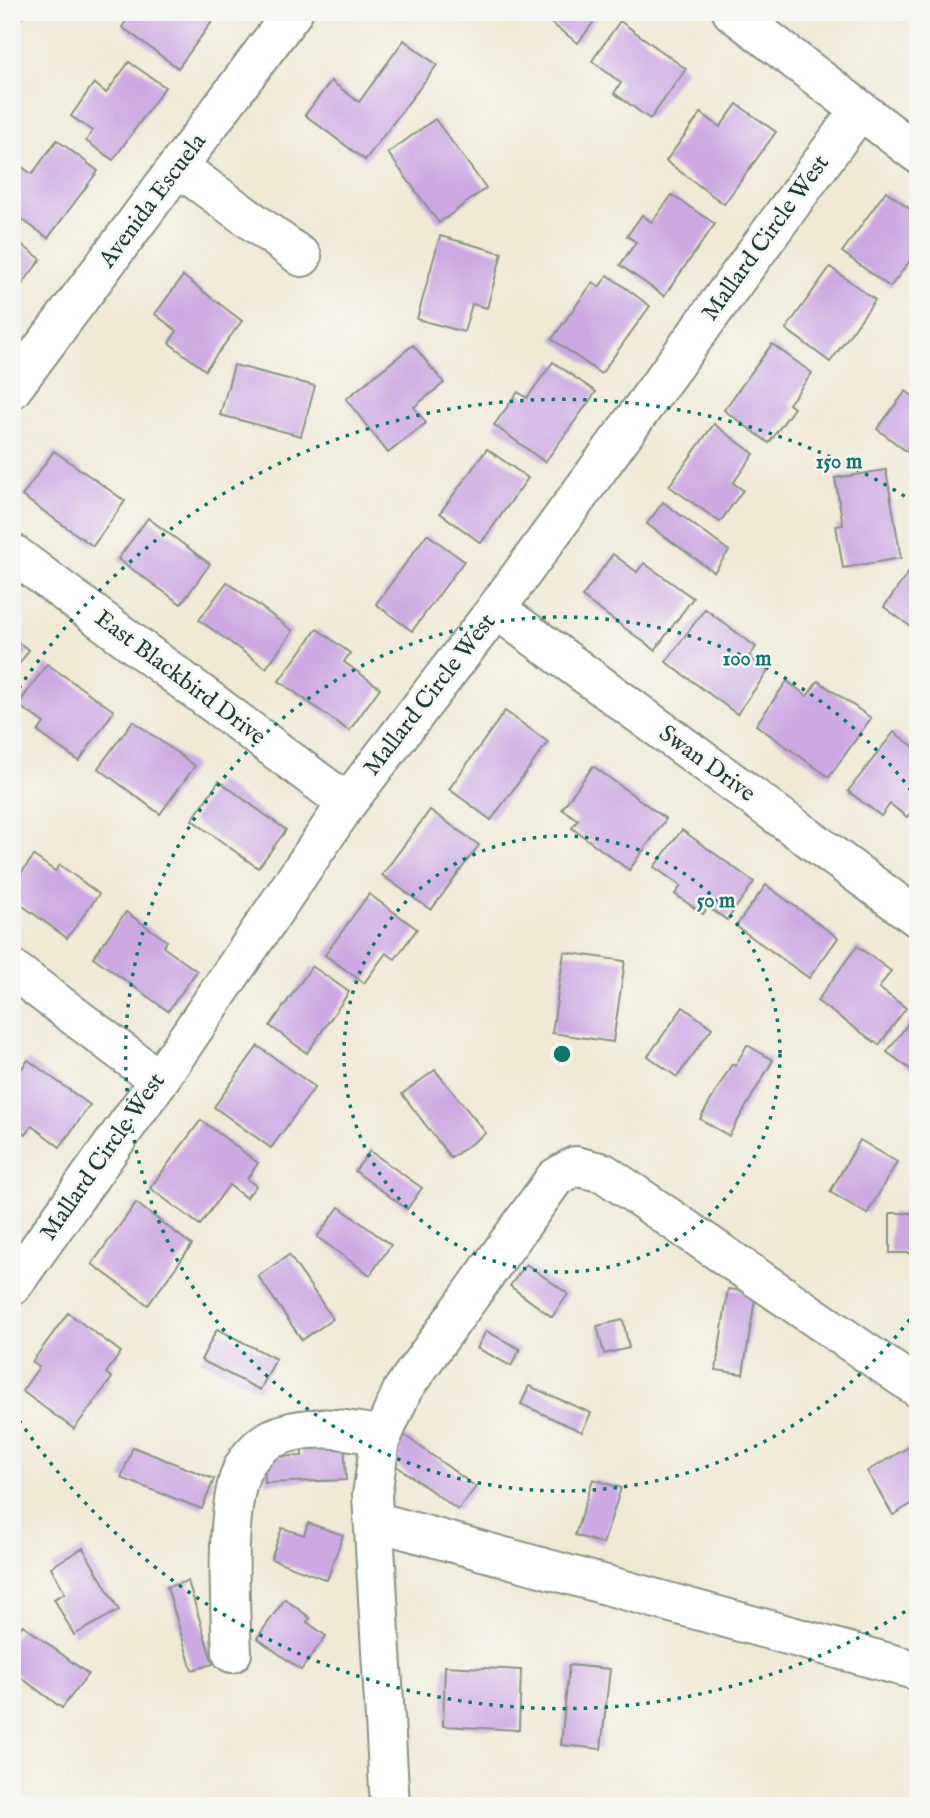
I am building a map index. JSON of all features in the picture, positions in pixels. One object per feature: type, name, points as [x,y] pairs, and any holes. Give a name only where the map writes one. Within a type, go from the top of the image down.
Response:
[{"type":"street","name":"Avenida Escuela","points":[[12,389],[293,12]]},
{"type":"street","points":[[732,12],[918,155]]},
{"type":"street","name":"Mallard Circle West","points":[[12,1286],[159,1080],[347,803],[496,610],[859,111]]},
{"type":"street","points":[[178,167],[302,257]]},
{"type":"street","name":"East Blackbird Drive","points":[[12,553],[347,803]]},
{"type":"street","name":"Swan Drive","points":[[496,610],[918,918]]},
{"type":"street","points":[[12,969],[159,1080]]},
{"type":"street","points":[[390,1806],[372,1495],[382,1436],[411,1378],[555,1178],[575,1166],[604,1173],[918,1388]]},
{"type":"street","points":[[232,1653],[233,1507],[240,1474],[252,1455],[268,1440],[309,1429],[334,1427],[382,1436]]},
{"type":"street","points":[[374,1521],[918,1671]]},
{"type":"building","points":[[12,12],[26,12],[12,31]]},
{"type":"building","points":[[133,12],[219,12],[178,68],[122,27]]},
{"type":"building","points":[[536,12],[601,12],[578,43]]},
{"type":"building","points":[[620,21],[686,69],[650,119],[614,93],[621,83],[592,61]]},
{"type":"building","points":[[404,40],[437,65],[365,160],[305,115],[331,81],[359,102]]},
{"type":"building","points":[[129,62],[165,87],[113,160],[86,141],[92,131],[71,116],[94,83],[106,93]]},
{"type":"building","points":[[737,104],[776,132],[724,204],[666,161],[701,113],[720,127]]},
{"type":"building","points":[[435,119],[486,188],[439,223],[388,153]]},
{"type":"building","points":[[57,140],[98,171],[48,238],[12,212],[12,160],[32,174]]},
{"type":"building","points":[[886,191],[918,215],[918,250],[890,287],[842,252]]},
{"type":"building","points":[[672,195],[715,224],[664,296],[620,265],[636,242],[627,236],[642,215],[652,222]]},
{"type":"building","points":[[440,236],[502,253],[487,308],[472,304],[464,332],[417,319]]},
{"type":"building","points":[[12,238],[41,259],[12,298]]},
{"type":"building","points":[[830,267],[875,300],[830,362],[786,329]]},
{"type":"building","points":[[608,275],[650,306],[601,374],[552,339],[593,282],[599,287]]},
{"type":"building","points":[[183,276],[242,321],[205,370],[169,343],[177,331],[155,314]]},
{"type":"building","points":[[772,344],[812,373],[789,404],[794,408],[769,443],[724,410]]},
{"type":"building","points":[[413,345],[444,383],[414,407],[426,423],[388,453],[346,399]]},
{"type":"building","points":[[553,362],[596,392],[545,462],[494,425],[518,392],[527,398]]},
{"type":"building","points":[[234,365],[315,386],[301,436],[220,415]]},
{"type":"building","points":[[906,391],[914,397],[918,392],[918,460],[877,429]]},
{"type":"building","points":[[714,424],[754,454],[733,483],[743,490],[720,522],[669,486]]},
{"type":"building","points":[[487,449],[528,478],[481,543],[440,513]]},
{"type":"building","points":[[54,451],[125,501],[93,546],[22,496]]},
{"type":"building","points":[[886,470],[901,558],[843,568],[836,526],[843,525],[835,478]]},
{"type":"building","points":[[663,502],[729,551],[714,572],[647,524]]},
{"type":"building","points":[[148,518],[210,564],[181,604],[118,559]]},
{"type":"building","points":[[427,534],[464,561],[412,631],[376,604]]},
{"type":"building","points":[[613,554],[637,572],[644,563],[693,598],[655,650],[582,597]]},
{"type":"building","points":[[913,566],[918,569],[918,632],[884,607]]},
{"type":"building","points":[[227,582],[293,631],[266,668],[199,620]]},
{"type":"building","points":[[705,609],[756,647],[749,657],[768,671],[737,714],[666,662]]},
{"type":"building","points":[[317,629],[350,653],[344,662],[380,688],[349,731],[279,681]]},
{"type":"building","points":[[12,638],[29,650],[12,674]]},
{"type":"building","points":[[47,664],[114,711],[79,761],[38,732],[44,723],[18,705]]},
{"type":"building","points":[[787,681],[807,696],[818,681],[871,718],[829,777],[756,725]]},
{"type":"building","points":[[505,711],[548,742],[491,820],[449,789]]},
{"type":"building","points":[[133,721],[195,766],[160,814],[98,768]]},
{"type":"building","points":[[894,732],[918,750],[918,803],[907,817],[890,804],[881,816],[848,791]]},
{"type":"building","points":[[593,766],[666,819],[629,870],[572,828],[578,820],[562,809]]},
{"type":"building","points":[[219,781],[286,830],[258,868],[192,820]]},
{"type":"building","points":[[430,810],[479,845],[431,910],[382,875]]},
{"type":"building","points":[[682,830],[754,882],[727,920],[708,907],[703,914],[675,894],[681,886],[654,867]]},
{"type":"building","points":[[34,856],[55,871],[60,865],[99,894],[67,938],[12,898],[12,885]]},
{"type":"building","points":[[766,885],[838,938],[809,978],[736,926]]},
{"type":"building","points":[[369,894],[417,929],[395,959],[386,953],[364,983],[325,955]]},
{"type":"building","points":[[126,912],[167,941],[163,947],[197,971],[168,1011],[93,957]]},
{"type":"building","points":[[857,946],[891,971],[879,988],[906,1008],[879,1045],[817,1001]]},
{"type":"building","points":[[564,952],[625,961],[613,1042],[552,1033]]},
{"type":"building","points":[[312,966],[349,992],[307,1053],[270,1026]]},
{"type":"building","points":[[683,1007],[712,1028],[677,1077],[648,1056]]},
{"type":"building","points":[[918,1010],[918,1075],[887,1052]]},
{"type":"building","points":[[747,1045],[773,1060],[729,1136],[700,1119],[732,1064],[735,1066]]},
{"type":"building","points":[[258,1046],[315,1087],[271,1148],[214,1107]]},
{"type":"building","points":[[28,1060],[90,1105],[60,1147],[32,1126],[26,1135],[12,1124],[12,1082]]},
{"type":"building","points":[[435,1070],[486,1133],[451,1158],[402,1094]]},
{"type":"building","points":[[201,1120],[258,1163],[247,1179],[256,1186],[246,1198],[229,1185],[200,1225],[150,1188]]},
{"type":"building","points":[[860,1140],[897,1162],[867,1214],[830,1192]]},
{"type":"building","points":[[370,1151],[422,1188],[407,1209],[355,1171]]},
{"type":"building","points":[[136,1203],[192,1245],[148,1305],[92,1264]]},
{"type":"building","points":[[339,1207],[391,1245],[370,1275],[317,1237]]},
{"type":"building","points":[[890,1213],[918,1213],[918,1253],[890,1253]]},
{"type":"building","points":[[289,1255],[333,1319],[302,1340],[258,1276]]},
{"type":"building","points":[[526,1264],[568,1294],[552,1317],[510,1286]]},
{"type":"building","points":[[728,1289],[756,1293],[743,1374],[716,1370]]},
{"type":"building","points":[[68,1313],[121,1352],[106,1373],[112,1378],[74,1429],[22,1391],[39,1367],[32,1362]]},
{"type":"building","points":[[623,1320],[629,1348],[604,1354],[597,1326]]},
{"type":"building","points":[[217,1329],[276,1359],[260,1390],[201,1360]]},
{"type":"building","points":[[486,1331],[520,1349],[511,1366],[477,1348]]},
{"type":"building","points":[[529,1386],[591,1413],[582,1432],[521,1404]]},
{"type":"building","points":[[404,1435],[476,1487],[458,1510],[387,1459]]},
{"type":"building","points":[[344,1439],[346,1480],[265,1483],[264,1457],[302,1456],[301,1441]]},
{"type":"building","points":[[918,1442],[918,1500],[893,1515],[867,1471]]},
{"type":"building","points":[[133,1447],[214,1479],[202,1509],[121,1478]]},
{"type":"building","points":[[593,1479],[621,1488],[603,1544],[575,1535]]},
{"type":"building","points":[[308,1523],[343,1535],[327,1580],[271,1559],[282,1528],[304,1535]]},
{"type":"building","points":[[83,1548],[119,1610],[74,1635],[54,1599],[65,1593],[51,1567]]},
{"type":"building","points":[[188,1581],[213,1664],[192,1670],[167,1587]]},
{"type":"building","points":[[285,1599],[310,1618],[307,1622],[326,1636],[301,1670],[257,1638]]},
{"type":"building","points":[[23,1625],[88,1674],[62,1708],[12,1671],[12,1639]]},
{"type":"building","points":[[569,1665],[610,1669],[601,1749],[561,1745]]},
{"type":"building","points":[[445,1666],[521,1670],[519,1730],[443,1726]]}]
